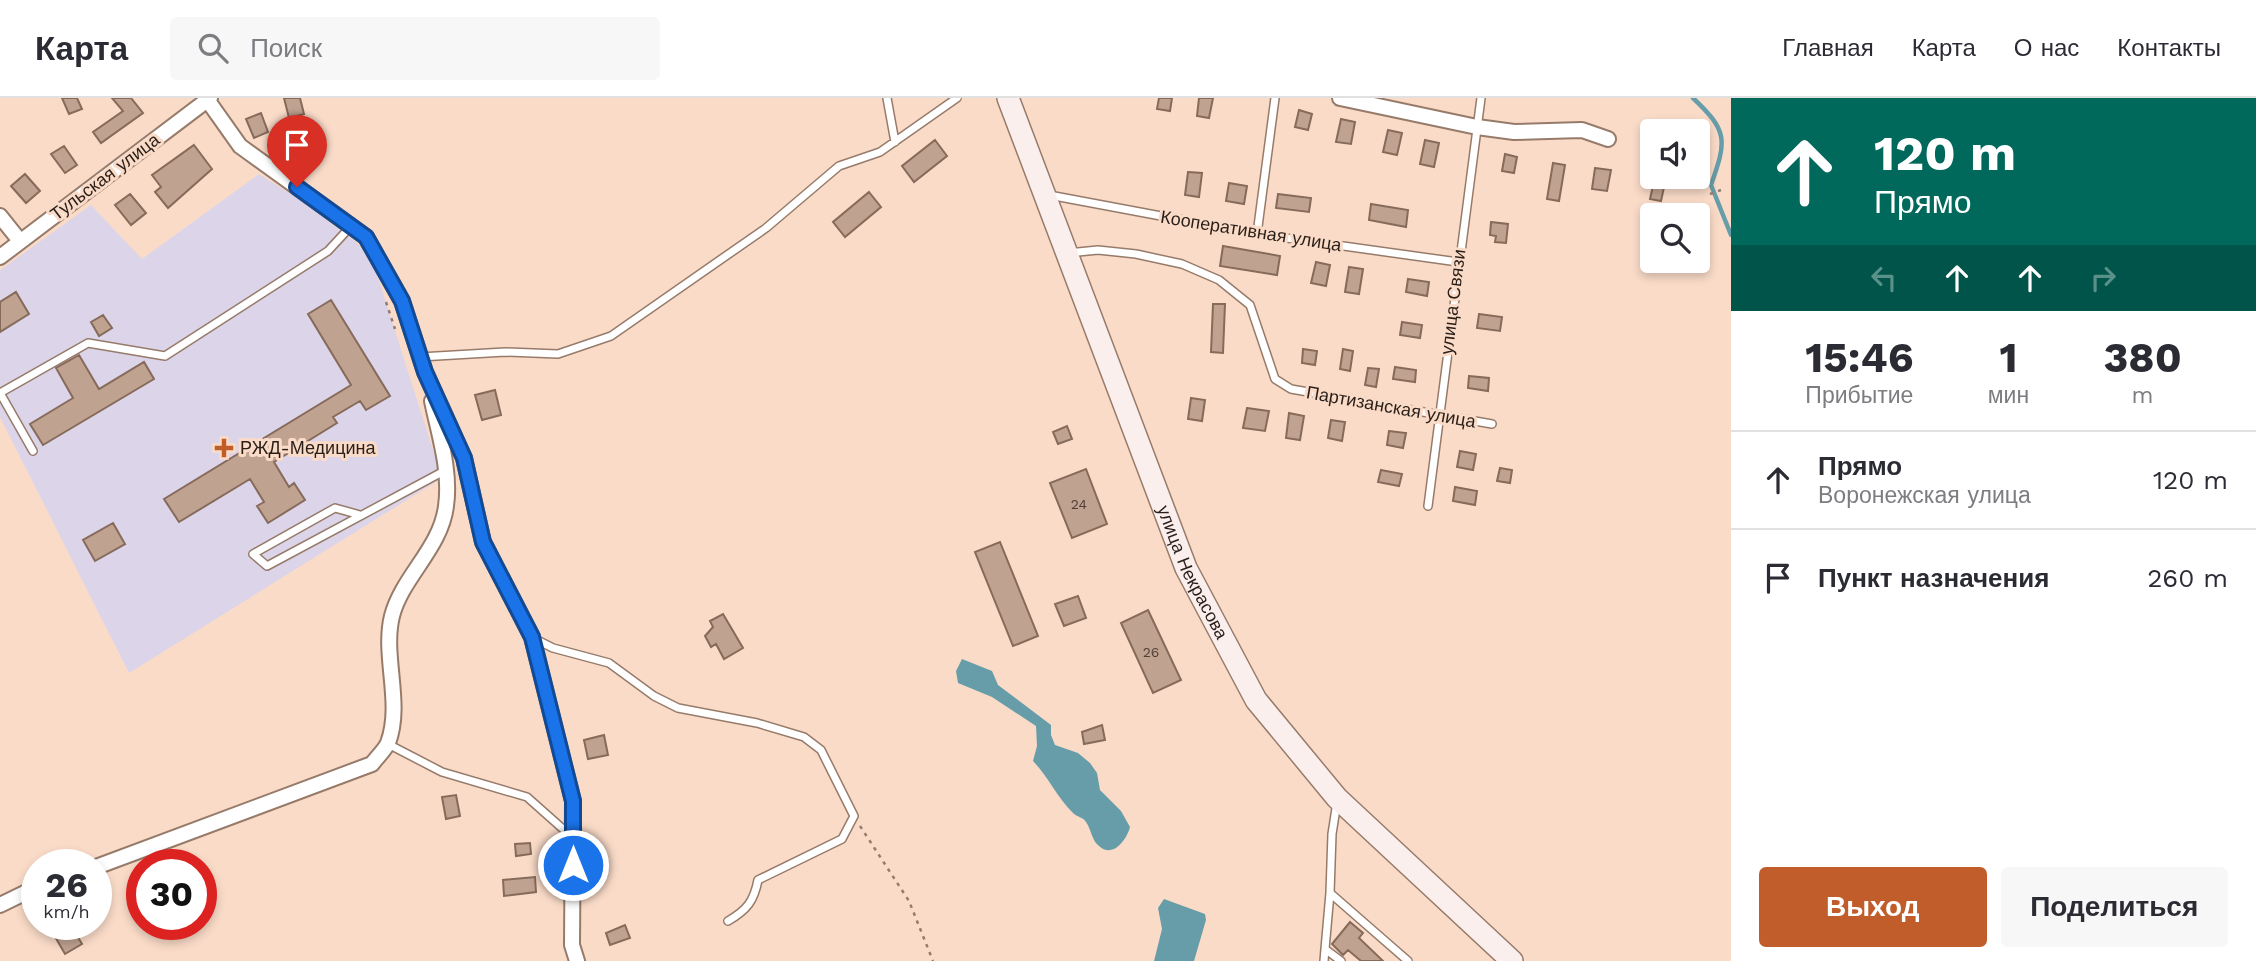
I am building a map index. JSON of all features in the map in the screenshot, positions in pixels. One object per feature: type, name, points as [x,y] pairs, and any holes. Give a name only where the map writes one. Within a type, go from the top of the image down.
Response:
[{"type":"main road","name":"улица Некрасова","points":[[1008,98],[1186,568],[1256,700],[1337,798],[1512,961]]},
{"type":"street","points":[[208,98],[240,146],[352,224],[366,237],[384,263],[402,301],[419,357],[464,458],[483,542],[532,637],[573,801],[572,945],[576,961]]},
{"type":"street","name":"Тульская улица","points":[[0,257],[208,98]]},
{"type":"street","points":[[1340,98],[1477,127],[1514,132],[1582,130],[1608,139]]},
{"type":"street","points":[[0,216],[20,241]]},
{"type":"street","points":[[112,861],[372,764],[388,744],[392,718],[388,635],[393,612],[439,531],[446,506],[447,470],[425,372]]},
{"type":"street","points":[[0,905],[21,895]]},
{"type":"lane","points":[[887,98],[895,142]]},
{"type":"lane","points":[[419,357],[505,352],[558,354],[611,336],[766,228],[839,166],[880,152],[957,98]]},
{"type":"lane","points":[[1257,234],[1275,98]]},
{"type":"lane","name":"улица Связи","points":[[1428,506],[1481,98]]},
{"type":"lane","name":"Кооперативная улица","points":[[1045,194],[1257,234],[1458,262]]},
{"type":"lane","points":[[33,451],[0,393],[89,343],[165,356],[328,251],[352,224]]},
{"type":"lane","name":"Партизанская улица","points":[[1065,254],[1098,250],[1136,254],[1182,264],[1219,280],[1250,305],[1275,379],[1291,389],[1439,417],[1492,424]]},
{"type":"lane","points":[[360,515],[335,508],[253,554],[267,566],[447,470]]},
{"type":"lane","points":[[532,637],[553,648],[609,663],[654,696],[678,708],[757,723],[804,737],[821,750],[854,816],[842,839],[758,880],[755,895],[747,910],[728,921]]},
{"type":"lane","points":[[388,744],[442,772],[527,797],[573,838]]},
{"type":"lane","points":[[1324,961],[1332,834],[1337,798]]},
{"type":"lane","points":[[1330,893],[1408,961]]},
{"type":"lane","points":[[1325,949],[1340,961]]},
{"type":"path","points":[[1710,194],[1721,190]]},
{"type":"path","points":[[854,816],[871,847],[909,901],[933,961]]},
{"type":"shaded area","name":"РЖД-Медицина","points":[[259,174],[297,198],[357,243],[375,268],[442,478],[129,673],[0,417],[0,270],[91,205],[142,259]]},
{"type":"water","points":[[962,659],[992,671],[998,685],[1051,725],[1055,745],[1078,753],[1090,763],[1097,773],[1100,790],[1121,811],[1130,827],[1119,846],[1109,850],[1097,844],[1085,820],[1067,807],[1033,761],[1037,746],[1036,726],[992,697],[958,683],[956,671]]},
{"type":"water","points":[[1164,899],[1205,914],[1206,920],[1194,961],[1154,961],[1162,929],[1158,908]]},
{"type":"building","points":[[62,98],[77,98],[82,109],[69,114]]},
{"type":"building","points":[[112,98],[131,98],[143,113],[101,143],[93,132],[123,111]]},
{"type":"building","points":[[284,98],[300,98],[304,114],[289,118]]},
{"type":"building","points":[[1159,98],[1172,98],[1170,111],[1157,109]]},
{"type":"building","points":[[1199,98],[1213,98],[1209,118],[1197,116]]},
{"type":"building","points":[[1299,110],[1312,114],[1308,130],[1295,127]]},
{"type":"building","points":[[261,113],[268,132],[254,138],[246,119]]},
{"type":"building","points":[[1341,119],[1355,122],[1351,144],[1336,142]]},
{"type":"building","points":[[1388,130],[1402,133],[1397,155],[1383,152]]},
{"type":"building","points":[[935,140],[947,156],[914,182],[902,166]]},
{"type":"building","points":[[1425,140],[1439,143],[1434,167],[1420,164]]},
{"type":"building","points":[[194,145],[212,169],[168,208],[155,192],[161,187],[152,175]]},
{"type":"building","points":[[64,146],[77,165],[65,173],[51,154]]},
{"type":"building","points":[[1505,154],[1517,157],[1514,173],[1502,171]]},
{"type":"building","points":[[1553,163],[1565,165],[1559,201],[1547,199]]},
{"type":"building","points":[[1595,168],[1611,170],[1607,191],[1592,189]]},
{"type":"building","points":[[1188,172],[1202,173],[1199,197],[1185,195]]},
{"type":"building","points":[[25,174],[40,191],[26,203],[11,186]]},
{"type":"building","points":[[1229,183],[1247,186],[1244,204],[1226,201]]},
{"type":"building","points":[[1652,189],[1664,189],[1661,201],[1650,199]]},
{"type":"building","points":[[869,192],[881,207],[845,237],[833,222]]},
{"type":"building","points":[[130,194],[146,213],[131,225],[115,205]]},
{"type":"building","points":[[1278,194],[1311,198],[1309,212],[1276,208]]},
{"type":"building","points":[[1371,204],[1408,210],[1406,227],[1369,220]]},
{"type":"building","points":[[1491,222],[1508,224],[1506,243],[1495,242],[1496,236],[1490,235]]},
{"type":"building","points":[[1223,246],[1280,256],[1277,275],[1220,266]]},
{"type":"building","points":[[1316,262],[1330,265],[1326,286],[1311,283]]},
{"type":"building","points":[[1349,267],[1363,269],[1359,294],[1345,292]]},
{"type":"building","points":[[1408,279],[1429,282],[1427,296],[1406,292]]},
{"type":"building","points":[[16,292],[29,314],[0,332],[0,302]]},
{"type":"building","points":[[331,300],[390,396],[366,410],[360,401],[333,417],[337,423],[274,462],[289,487],[294,483],[305,500],[268,523],[257,506],[264,502],[250,479],[179,522],[164,499],[351,385],[308,314]]},
{"type":"building","points":[[1213,304],[1225,304],[1223,353],[1211,352]]},
{"type":"building","points":[[1479,314],[1502,317],[1500,331],[1477,328]]},
{"type":"building","points":[[103,315],[112,328],[99,336],[91,322]]},
{"type":"building","points":[[1402,322],[1422,325],[1420,338],[1400,335]]},
{"type":"building","points":[[1303,349],[1317,351],[1315,365],[1302,363]]},
{"type":"building","points":[[1343,349],[1353,351],[1350,371],[1340,369]]},
{"type":"building","points":[[79,355],[99,389],[144,362],[154,379],[43,445],[30,424],[73,398],[56,368]]},
{"type":"building","points":[[1395,367],[1416,370],[1415,382],[1393,379]]},
{"type":"building","points":[[1368,368],[1379,369],[1376,387],[1365,385]]},
{"type":"building","points":[[1469,376],[1489,378],[1488,391],[1468,388]]},
{"type":"building","points":[[495,390],[501,415],[482,420],[475,395]]},
{"type":"building","points":[[1191,398],[1205,400],[1202,421],[1188,419]]},
{"type":"building","points":[[1247,408],[1269,411],[1265,431],[1243,428]]},
{"type":"building","points":[[1289,413],[1304,416],[1300,440],[1286,438]]},
{"type":"building","points":[[1331,420],[1345,422],[1342,441],[1328,438]]},
{"type":"building","points":[[1067,426],[1072,439],[1058,444],[1053,432]]},
{"type":"building","points":[[1389,431],[1406,433],[1403,448],[1387,445]]},
{"type":"building","points":[[1460,451],[1476,454],[1473,470],[1457,467]]},
{"type":"building","points":[[1500,468],[1512,470],[1510,483],[1497,481]]},
{"type":"building","points":[[1086,469],[1107,524],[1072,538],[1050,483]]},
{"type":"building","points":[[1381,470],[1402,474],[1399,486],[1378,482]]},
{"type":"building","points":[[1455,487],[1477,491],[1475,505],[1453,501]]},
{"type":"building","points":[[113,523],[125,544],[95,561],[83,540]]},
{"type":"building","points":[[1000,542],[1038,636],[1013,646],[975,552]]},
{"type":"building","points":[[1078,596],[1086,618],[1064,626],[1055,604]]},
{"type":"building","points":[[1148,610],[1181,680],[1153,693],[1121,623]]},
{"type":"building","points":[[723,614],[743,648],[724,659],[716,644],[711,647],[705,636],[713,627],[710,621]]},
{"type":"building","points":[[1102,725],[1105,740],[1084,744],[1082,732]]},
{"type":"building","points":[[604,735],[608,755],[588,759],[584,740]]},
{"type":"building","points":[[456,795],[460,816],[446,819],[442,797]]},
{"type":"building","points":[[530,843],[531,854],[516,856],[515,844]]},
{"type":"building","points":[[535,877],[536,892],[504,896],[503,880]]},
{"type":"building","points":[[1350,922],[1363,933],[1359,938],[1383,961],[1361,961],[1348,950],[1343,955],[1332,944]]},
{"type":"building","points":[[625,925],[630,938],[610,945],[606,933]]},
{"type":"building","points":[[57,940],[80,940],[82,944],[65,954]]},
{"type":"waterway","points":[[1693,98],[1713,119],[1721,137],[1720,157],[1711,185],[1731,235]]},
{"type":"place","name":"РЖД-Медицина","points":[[224,448]]},
{"type":"route","points":[[297,187],[352,224],[366,237],[384,263],[402,301],[419,357],[464,458],[483,542],[532,637],[573,801],[573,865]]}]
